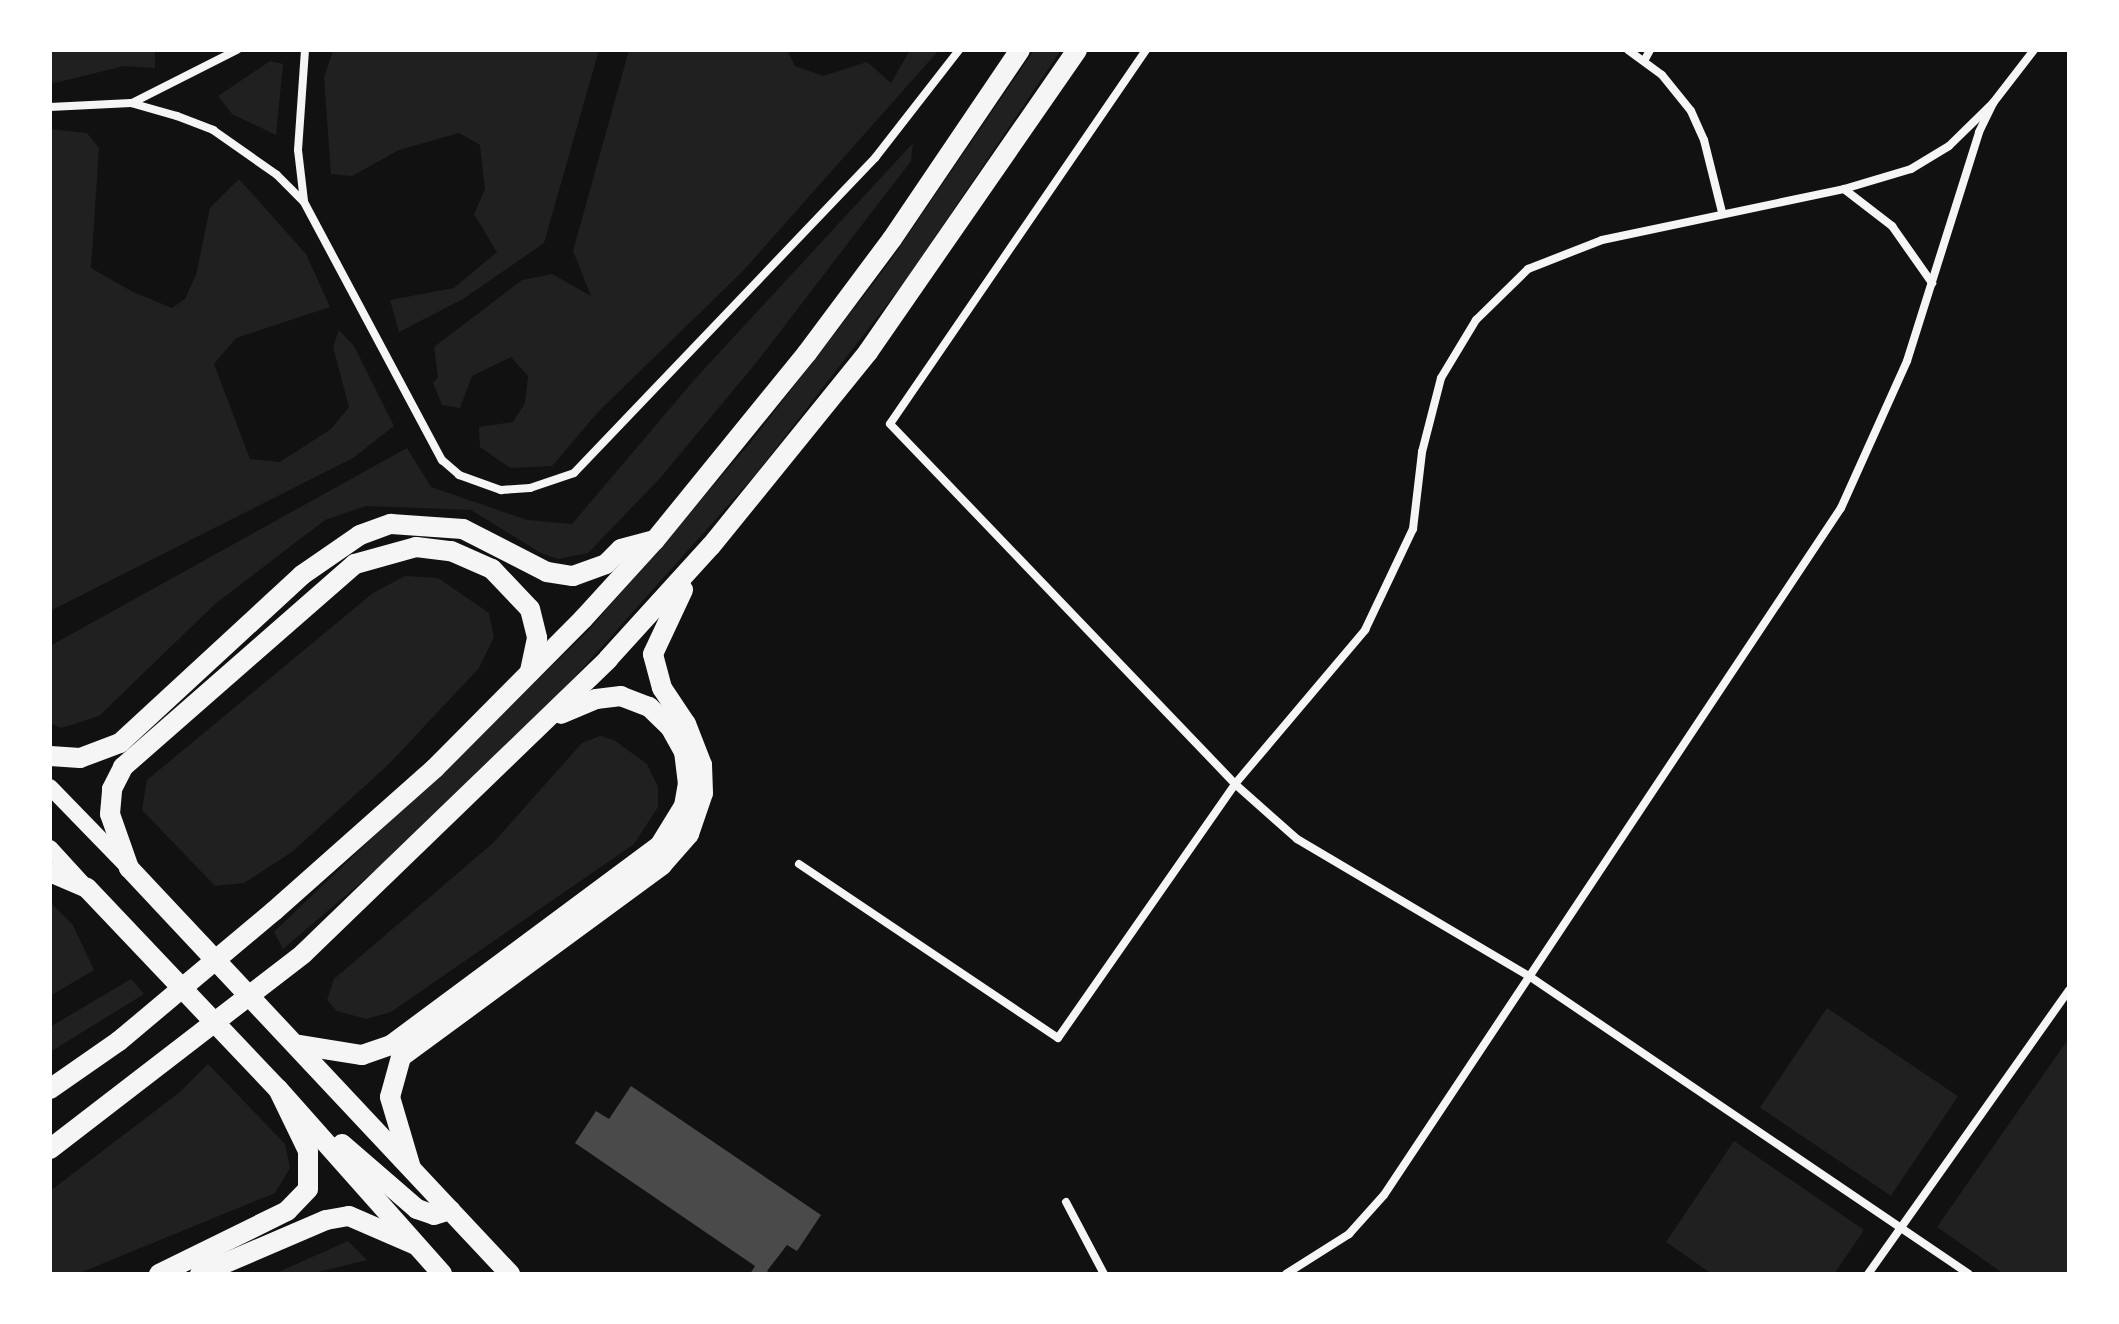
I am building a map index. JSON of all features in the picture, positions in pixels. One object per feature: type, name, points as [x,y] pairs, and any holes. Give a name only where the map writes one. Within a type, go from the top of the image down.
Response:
[{"type":"main road","points":[[50,1089],[119,1041],[274,911],[435,768],[655,540],[845,303],[1020,50]]},
{"type":"main road","points":[[50,1149],[303,954],[550,719],[711,546],[868,352],[1077,50]]},
{"type":"main road","points":[[50,756],[80,758],[120,743],[302,575],[360,535],[391,524],[463,529],[547,572],[573,576],[606,564],[621,549],[655,540]]},
{"type":"main road","points":[[411,1168],[390,1097],[401,1057],[662,865],[689,834],[703,793],[702,765],[686,724],[662,688],[653,654],[671,610],[711,546]]},
{"type":"main road","points":[[129,868],[110,814],[112,789],[123,767],[355,564],[416,547],[451,551],[492,569],[530,609],[537,638],[530,672]]},
{"type":"main road","points":[[299,1045],[362,1055],[391,1045],[660,845],[684,806],[688,784],[684,752],[670,727],[649,707],[621,696],[596,699],[550,719]]},
{"type":"main road","points":[[50,787],[299,1045],[510,1274]]},
{"type":"main road","points":[[50,848],[278,1089],[442,1274]]},
{"type":"main road","points":[[50,872],[87,888]]},
{"type":"main road","points":[[278,1089],[412,1206],[434,1215],[450,1210]]},
{"type":"main road","points":[[159,1274],[287,1211],[308,1189],[308,1151],[278,1089]]},
{"type":"main road","points":[[200,1274],[326,1220],[349,1216],[416,1245]]},
{"type":"street","points":[[131,103],[237,50]]},
{"type":"street","points":[[304,202],[298,150],[305,50]]},
{"type":"street","points":[[50,107],[131,103],[213,130],[247,151],[304,202],[442,460],[459,475],[501,490],[530,488],[574,473],[875,158],[959,50]]},
{"type":"street","points":[[1146,50],[890,424],[1235,784],[1297,839],[1529,976],[1969,1274]]},
{"type":"street","points":[[1628,50],[1644,61],[1691,111],[1704,140],[1722,212]]},
{"type":"street","points":[[1644,61],[1650,50]]},
{"type":"street","points":[[799,864],[1058,1038],[1235,784],[1365,630],[1389,589],[1413,529],[1422,452],[1441,378],[1476,320],[1528,269],[1602,240],[1722,212],[1844,189],[1930,159],[1993,103],[2034,50]]},
{"type":"street","points":[[1286,1274],[1331,1248],[1376,1205],[1841,508],[1907,361],[1972,150],[1993,103]]},
{"type":"street","points":[[1844,189],[1892,226],[1932,283]]},
{"type":"street","points":[[1868,1274],[2069,990]]},
{"type":"street","points":[[1066,1202],[1104,1274]]},
{"type":"shaded area","points":[[50,50],[155,50],[155,68],[124,66],[50,84]]},
{"type":"shaded area","points":[[333,50],[599,50],[544,243],[463,299],[399,332],[390,300],[454,288],[497,252],[474,214],[485,189],[480,145],[459,133],[399,150],[352,176],[331,174],[324,78]]},
{"type":"shaded area","points":[[629,50],[787,50],[795,66],[823,76],[867,62],[891,83],[910,50],[939,50],[743,271],[599,411],[552,466],[510,468],[480,447],[479,427],[513,422],[525,403],[528,376],[511,357],[472,376],[460,408],[442,405],[433,383],[438,377],[434,347],[522,280],[552,274],[591,296],[573,251]]},
{"type":"shaded area","points":[[1034,50],[1061,50],[906,280],[756,474],[565,688],[399,850],[283,949],[274,932],[588,631],[750,443],[886,267]]},
{"type":"shaded area","points":[[270,61],[283,64],[276,135],[232,114],[218,96]]},
{"type":"shaded area","points":[[50,129],[87,133],[99,148],[91,268],[133,292],[172,308],[185,299],[196,275],[210,208],[239,179],[306,254],[330,307],[236,338],[214,364],[250,459],[280,462],[331,429],[349,407],[333,347],[339,330],[354,346],[394,426],[353,458],[50,611]]},
{"type":"shaded area","points":[[913,143],[911,161],[756,363],[661,477],[588,553],[558,559],[541,553],[471,510],[366,506],[325,520],[215,604],[99,716],[61,728],[50,723],[50,646],[407,448],[431,487],[527,520],[572,524],[695,379]]},
{"type":"shaded area","points":[[405,576],[438,578],[489,613],[494,637],[479,668],[388,765],[292,852],[244,883],[215,886],[142,810],[147,780],[373,593]]},
{"type":"shaded area","points":[[600,736],[614,740],[647,764],[658,787],[658,807],[634,844],[391,1012],[366,1019],[337,1011],[327,1000],[334,979],[493,843],[582,743]]},
{"type":"shaded area","points":[[50,902],[73,925],[94,970],[50,996]]},
{"type":"shaded area","points":[[131,979],[144,994],[50,1052],[50,1027]]},
{"type":"shaded area","points":[[1827,1008],[1958,1096],[1891,1196],[1760,1107]]},
{"type":"shaded area","points":[[2069,1038],[2069,1274],[2004,1274],[1937,1227]]},
{"type":"shaded area","points":[[208,1064],[285,1144],[290,1168],[275,1193],[77,1274],[50,1274],[50,1191],[180,1092]]},
{"type":"shaded area","points":[[1734,1141],[1864,1230],[1834,1274],[1712,1274],[1666,1242]]},
{"type":"shaded area","points":[[348,1241],[367,1260],[310,1274],[274,1274]]},
{"type":"building","points":[[631,1086],[821,1215],[797,1251],[787,1245],[767,1271],[772,1274],[750,1274],[755,1266],[575,1143],[596,1111],[609,1119]]}]
